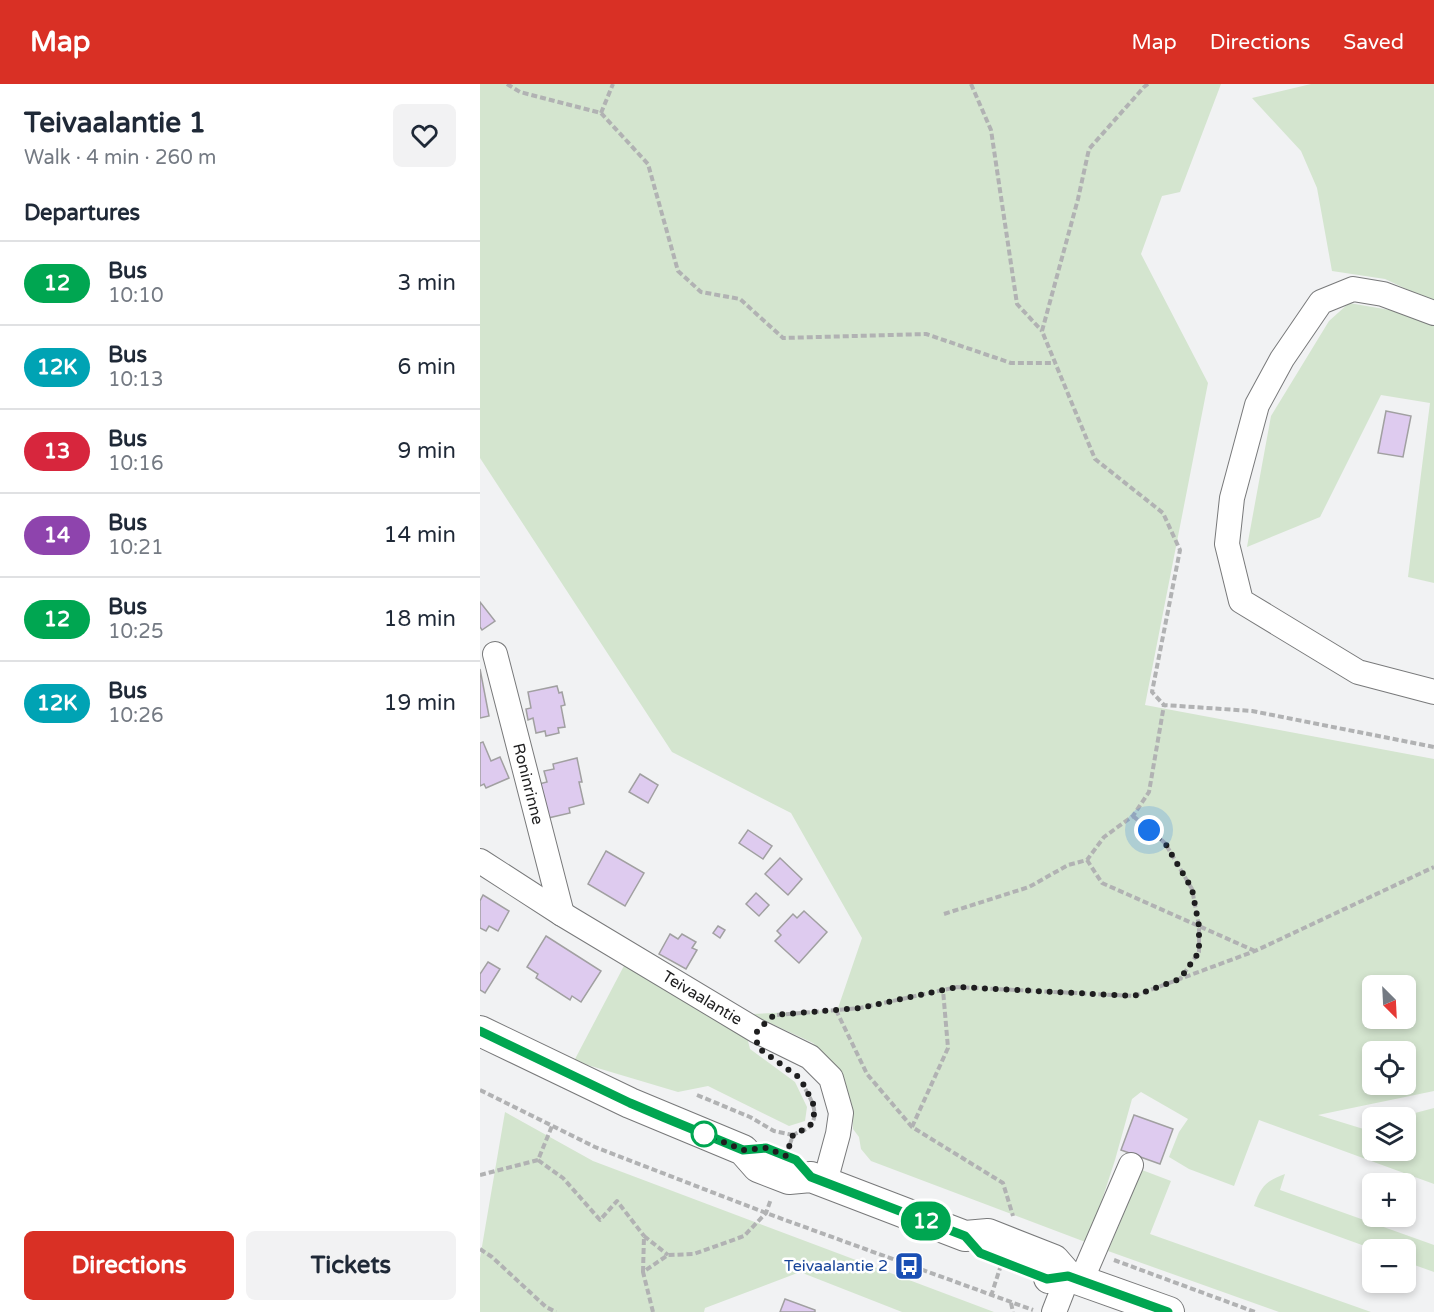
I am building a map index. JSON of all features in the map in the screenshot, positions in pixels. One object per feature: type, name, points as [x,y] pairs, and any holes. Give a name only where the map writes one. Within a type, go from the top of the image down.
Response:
[{"type":"main road","points":[[480,1031],[630,1103],[743,1150],[758,1167],[789,1179],[818,1180],[965,1236],[988,1234],[1054,1260],[1074,1278],[1168,1312]]},
{"type":"main road","points":[[743,1150],[789,1146],[796,1160],[818,1180]]},
{"type":"street","points":[[1434,313],[1383,294],[1353,289],[1321,302],[1282,359],[1257,405],[1232,498],[1227,544],[1241,601],[1358,672],[1434,692]]},
{"type":"street","name":"Roninrinne","points":[[495,654],[562,914]]},
{"type":"street","name":"Teivaalantie","points":[[480,861],[562,914],[757,1031],[810,1057],[831,1078],[841,1113],[838,1134],[818,1180]]},
{"type":"street","points":[[1054,1312],[1074,1278],[1131,1165]]},
{"type":"path","points":[[507,84],[520,92],[601,113],[648,164],[678,271],[701,292],[740,299],[783,338],[926,334],[1011,363],[1055,363]]},
{"type":"path","points":[[601,113],[613,84]]},
{"type":"path","points":[[971,84],[992,130],[1017,304],[1042,331],[1095,459],[1163,513],[1180,550],[1152,692],[1164,705],[1252,711],[1434,747]]},
{"type":"path","points":[[1042,331],[1078,199],[1089,149],[1148,84]]},
{"type":"path","points":[[944,914],[1029,887],[1068,865],[1087,861],[1104,837],[1133,816],[1149,792],[1164,705]]},
{"type":"path","points":[[1133,816],[1165,843],[1192,889],[1199,926],[1199,952],[1180,979]]},
{"type":"path","points":[[1087,861],[1101,883],[1255,951]]},
{"type":"path","points":[[757,1031],[774,1015],[860,1008],[957,987],[1134,996],[1255,951],[1434,867]]},
{"type":"path","points":[[912,1127],[948,1047],[944,990]]},
{"type":"path","points":[[836,1010],[867,1074],[912,1127],[1003,1183],[1016,1224]]},
{"type":"path","points":[[697,1095],[750,1117],[774,1131],[789,1146],[810,1126],[814,1116],[813,1103],[800,1078]]},
{"type":"path","points":[[480,1090],[595,1147],[766,1213],[1039,1312]]},
{"type":"path","points":[[538,1160],[552,1126]]},
{"type":"path","points":[[480,1175],[538,1160]]},
{"type":"path","points":[[538,1160],[562,1178],[600,1220],[617,1202],[644,1236],[668,1255]]},
{"type":"path","points":[[643,1272],[668,1255],[694,1254],[744,1236],[766,1213]]},
{"type":"path","points":[[644,1236],[643,1272],[653,1312]]},
{"type":"path","points":[[480,1249],[492,1257],[546,1307],[556,1312]]},
{"type":"path","points":[[1011,1303],[1013,1312]]},
{"type":"green space","points":[[480,84],[1221,84],[1180,192],[1162,196],[1141,254],[1208,383],[1145,705],[1434,759],[1434,1091],[1416,1095],[1416,1041],[1362,1041],[1362,1095],[1415,1095],[1318,1115],[1362,1129],[1362,1158],[1259,1120],[1234,1186],[1189,1169],[1169,1157],[1179,1132],[1188,1119],[1141,1092],[1132,1099],[1088,1243],[871,1161],[861,1149],[859,1137],[853,1129],[853,1112],[847,1088],[838,1070],[813,1043],[751,1014],[837,1011],[862,938],[791,813],[672,752],[480,458]]},
{"type":"green space","points":[[1311,84],[1434,84],[1434,302],[1385,279],[1332,271],[1317,188],[1301,151],[1252,98]]},
{"type":"green space","points":[[1349,303],[1396,311],[1434,324],[1434,583],[1408,577],[1430,403],[1381,395],[1320,517],[1247,547],[1271,416],[1329,321]]},
{"type":"green space","points":[[626,962],[747,1037],[750,1049],[795,1082],[807,1107],[805,1121],[789,1126],[708,1086],[678,1092],[574,1061]]},
{"type":"green space","points":[[1434,1108],[1434,1184],[1416,1177],[1416,1173],[1404,1173],[1371,1161],[1416,1161],[1416,1113]]},
{"type":"green space","points":[[505,1112],[593,1161],[994,1312],[902,1312],[800,1272],[705,1308],[704,1312],[480,1312],[480,1258]]},
{"type":"green space","points":[[1142,1170],[1171,1181],[1150,1234],[1371,1312],[1279,1312],[1108,1251]]},
{"type":"green space","points":[[1285,1174],[1280,1190],[1362,1219],[1362,1227],[1384,1227],[1434,1245],[1434,1272],[1416,1266],[1416,1239],[1362,1239],[1362,1245],[1254,1206],[1265,1185]]},
{"type":"building","points":[[1386,411],[1411,416],[1403,457],[1378,453]]},
{"type":"building","points":[[480,602],[495,621],[482,630],[480,627]]},
{"type":"building","points":[[480,669],[489,716],[480,718]]},
{"type":"building","points":[[557,686],[559,693],[562,692],[565,705],[561,706],[565,727],[558,728],[559,733],[546,736],[545,731],[536,733],[533,718],[528,720],[526,709],[531,708],[528,692]]},
{"type":"building","points":[[483,742],[491,761],[500,757],[509,778],[486,788],[484,784],[480,786],[480,743]]},
{"type":"building","points":[[577,758],[584,804],[569,808],[570,813],[548,818],[539,784],[547,782],[544,771],[554,769],[553,764]]},
{"type":"building","points":[[640,774],[658,785],[648,803],[629,792]]},
{"type":"building","points":[[748,830],[772,846],[763,859],[739,843]]},
{"type":"building","points":[[606,851],[644,873],[625,906],[588,884]]},
{"type":"building","points":[[780,858],[802,879],[788,895],[765,874]]},
{"type":"building","points":[[756,893],[769,905],[759,916],[746,904]]},
{"type":"building","points":[[483,895],[509,911],[498,931],[489,926],[486,931],[480,928],[480,901]]},
{"type":"building","points":[[804,911],[827,932],[799,963],[775,941],[781,935],[777,931],[793,914],[797,918]]},
{"type":"building","points":[[718,926],[725,930],[720,938],[713,933]]},
{"type":"building","points":[[670,934],[678,939],[682,934],[696,942],[692,948],[697,950],[686,969],[659,954]]},
{"type":"building","points":[[546,936],[601,971],[581,1002],[572,996],[570,1000],[536,978],[538,974],[527,967]]},
{"type":"building","points":[[488,962],[500,969],[485,993],[480,990],[480,974]]},
{"type":"building","points":[[1134,1115],[1173,1129],[1160,1164],[1121,1150]]},
{"type":"building","points":[[785,1299],[815,1310],[815,1312],[780,1312]]},
{"type":"bus line","name":"12","points":[[480,1031],[630,1103],[743,1150],[766,1148],[796,1160],[811,1177],[965,1236],[980,1253],[1047,1279],[1068,1276],[1168,1312]]},
{"type":"place","name":"Teivaalantie 2","points":[[909,1266]]},
{"type":"route","points":[[704,1134],[743,1150],[766,1148],[786,1156],[793,1135],[810,1126],[814,1116],[813,1103],[800,1078],[757,1047],[757,1031],[774,1015],[860,1008],[957,987],[1134,996],[1180,979],[1199,952],[1199,926],[1192,889],[1165,843],[1149,830]]}]
